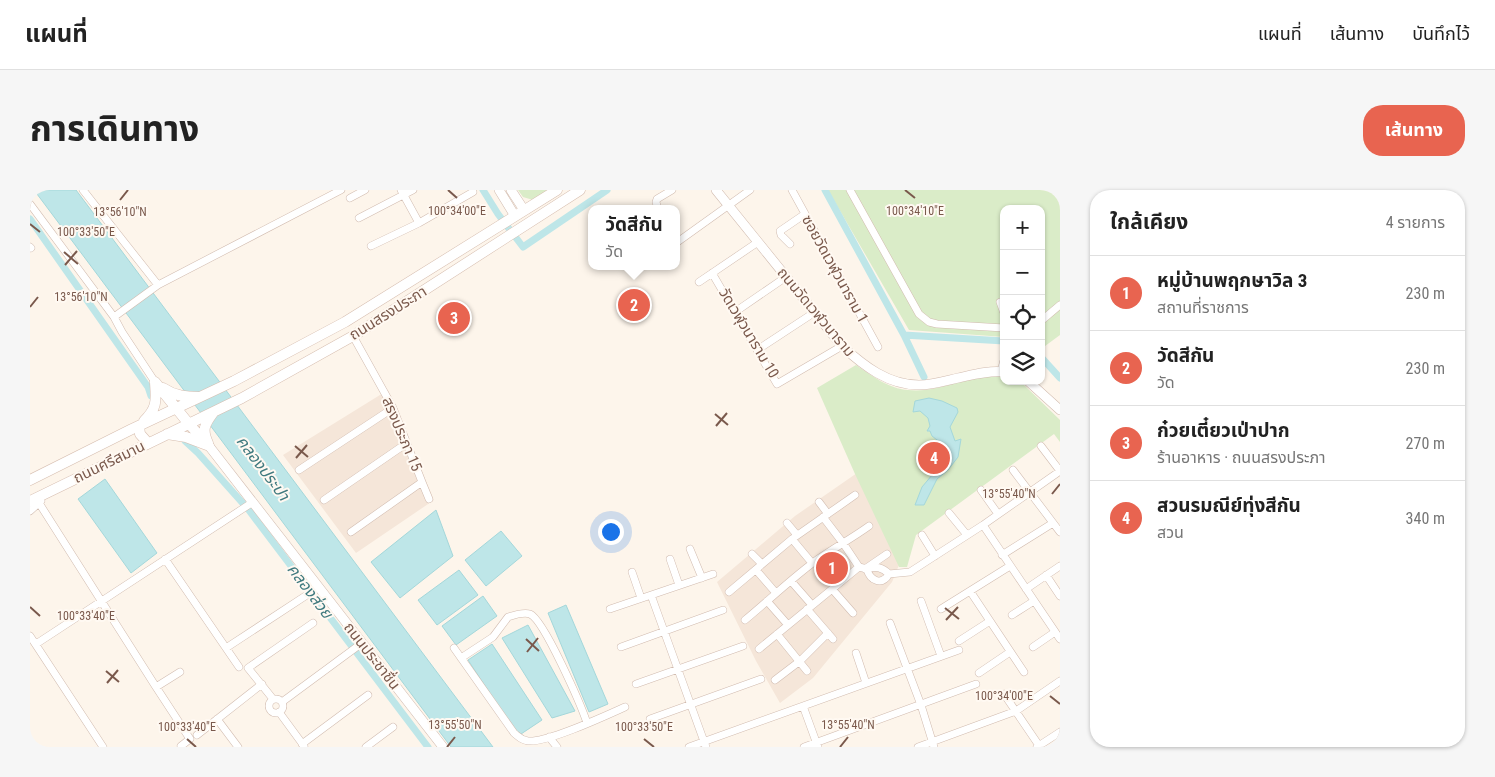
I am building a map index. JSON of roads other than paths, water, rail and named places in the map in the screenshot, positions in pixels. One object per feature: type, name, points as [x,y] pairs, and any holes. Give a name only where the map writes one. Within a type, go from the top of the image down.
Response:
[{"type":"main road","name":"ถนนสรงประภา","points":[[177,409],[189,400],[201,397],[230,383],[345,322],[557,190]]},
{"type":"main road","name":"ถนนสรงประภา","points":[[204,420],[215,411],[353,336],[580,190]]},
{"type":"main road","points":[[524,210],[531,221]]},
{"type":"main road","points":[[511,218],[519,228]]},
{"type":"main road","points":[[425,272],[433,285]]},
{"type":"main road","points":[[155,382],[165,390],[189,400]]},
{"type":"main road","points":[[155,382],[188,424],[209,446]]},
{"type":"main road","points":[[148,443],[140,434],[139,426],[152,413],[156,404],[155,382]]},
{"type":"main road","points":[[230,383],[239,399]]},
{"type":"main road","name":"ถนนศรีสมาน","points":[[30,480],[177,409]]},
{"type":"main road","points":[[188,424],[204,420],[204,434],[209,446]]},
{"type":"main road","name":"ถนนศรีสมาน","points":[[34,502],[53,489],[188,424]]},
{"type":"main road","points":[[167,434],[186,437],[209,446]]},
{"type":"street","points":[[83,190],[155,286]]},
{"type":"street","points":[[114,317],[155,286],[341,190]]},
{"type":"street","points":[[350,198],[365,190]]},
{"type":"street","points":[[359,218],[402,192],[413,190]]},
{"type":"street","points":[[499,190],[511,218]]},
{"type":"street","points":[[512,190],[524,210]]},
{"type":"street","points":[[657,205],[658,199],[672,190]]},
{"type":"street","name":"ถนนวัดเวฬุวนาราม","points":[[716,190],[842,346],[863,366],[881,376],[902,384],[920,385],[1000,372]]},
{"type":"street","points":[[680,240],[750,190]]},
{"type":"street","name":"ซอยวัดเวฬุวนาราม 1","points":[[792,190],[878,347]]},
{"type":"street","points":[[850,190],[919,314],[929,322],[937,324],[1000,328]]},
{"type":"street","points":[[402,192],[419,223]]},
{"type":"street","points":[[371,246],[419,223],[473,192]]},
{"type":"street","points":[[31,206],[114,317],[155,382]]},
{"type":"street","points":[[790,244],[781,235],[780,231],[805,214]]},
{"type":"street","points":[[699,282],[758,242]]},
{"type":"street","name":"วัดเวฬุวนาราม 10","points":[[712,272],[777,384],[842,346]]},
{"type":"street","points":[[735,312],[786,277]]},
{"type":"street","points":[[1045,318],[1060,305]]},
{"type":"street","points":[[757,350],[815,312]]},
{"type":"street","name":"สรงประภา 15","points":[[351,532],[422,482],[393,408],[353,336]]},
{"type":"street","points":[[1032,385],[1060,410]]},
{"type":"street","points":[[299,470],[393,408]]},
{"type":"street","points":[[324,500],[407,443]]},
{"type":"street","name":"ถนนประชาชื่น","points":[[209,446],[248,505],[314,591],[361,644],[442,747]]},
{"type":"street","points":[[819,502],[843,543],[869,577],[880,581],[886,579],[891,574],[910,572],[1060,472],[1041,446]]},
{"type":"street","points":[[1013,470],[1060,532]]},
{"type":"street","points":[[422,482],[429,499]]},
{"type":"street","points":[[981,490],[998,514]]},
{"type":"street","points":[[729,592],[795,537],[854,495]]},
{"type":"street","points":[[30,511],[34,502]]},
{"type":"street","points":[[34,502],[102,602],[190,739],[181,746]]},
{"type":"street","points":[[36,644],[248,505]]},
{"type":"street","points":[[950,513],[966,535]]},
{"type":"street","points":[[787,523],[812,563]]},
{"type":"street","points":[[1002,555],[1053,523]]},
{"type":"street","points":[[983,525],[1060,639]]},
{"type":"street","points":[[745,620],[812,563],[869,526]]},
{"type":"street","points":[[922,535],[935,556]]},
{"type":"street","points":[[690,548],[702,578]]},
{"type":"street","points":[[752,554],[762,564]]},
{"type":"street","points":[[759,649],[832,589],[887,554]]},
{"type":"street","points":[[670,559],[679,585]]},
{"type":"street","points":[[165,560],[239,667]]},
{"type":"street","points":[[941,609],[1010,566]]},
{"type":"street","points":[[1026,589],[1060,566]]},
{"type":"street","points":[[863,568],[878,567],[891,574]]},
{"type":"street","points":[[756,570],[776,594]]},
{"type":"street","points":[[632,572],[641,598]]},
{"type":"street","points":[[610,609],[713,574]]},
{"type":"street","points":[[1046,575],[1060,596]]},
{"type":"street","points":[[775,680],[830,636],[791,581]]},
{"type":"street","points":[[832,589],[852,614]]},
{"type":"street","points":[[226,648],[314,591]]},
{"type":"street","points":[[970,591],[1024,672]]},
{"type":"street","points":[[651,595],[705,744]]},
{"type":"street","points":[[767,601],[788,625]]},
{"type":"street","points":[[921,601],[941,656]]},
{"type":"street","points":[[1012,615],[1034,601]]},
{"type":"street","points":[[621,647],[723,610]]},
{"type":"street","points":[[460,658],[493,636],[508,617],[531,614],[537,620],[548,639],[587,723]]},
{"type":"street","points":[[959,641],[990,621]]},
{"type":"street","points":[[282,702],[278,699],[273,699],[248,668],[313,623]]},
{"type":"street","points":[[890,623],[921,705],[933,744]]},
{"type":"street","points":[[1033,647],[1056,632]]},
{"type":"street","points":[[777,634],[807,671]]},
{"type":"street","points":[[30,636],[103,747]]},
{"type":"street","points":[[282,702],[361,644]]},
{"type":"street","points":[[636,684],[743,646]]},
{"type":"street","points":[[454,648],[521,740],[530,742],[550,737],[625,707]]},
{"type":"street","points":[[689,747],[705,744],[803,706],[959,650]]},
{"type":"street","points":[[979,673],[1010,652]]},
{"type":"street","points":[[856,653],[866,683]]},
{"type":"street","points":[[156,687],[180,672]]},
{"type":"street","points":[[650,719],[761,678]]},
{"type":"street","points":[[918,747],[933,744],[1016,711],[1060,681]]},
{"type":"street","points":[[197,735],[262,684]]},
{"type":"street","points":[[804,747],[817,745],[976,684]]},
{"type":"street","points":[[1004,694],[1039,747],[1060,732]]},
{"type":"street","points":[[279,712],[303,745],[368,695]]},
{"type":"street","points":[[273,699],[269,702],[269,709],[272,712],[279,712]]},
{"type":"street","points":[[279,712],[283,707],[282,702]]},
{"type":"street","points":[[803,706],[817,745]]},
{"type":"street","points":[[217,720],[238,747]]},
{"type":"street","points":[[366,747],[393,727]]},
{"type":"street","points":[[550,737],[557,747]]},
{"type":"water","name":"คลองประปา","points":[[34,190],[76,190],[493,747],[451,747]]},
{"type":"water","points":[[929,398],[942,401],[957,408],[958,412],[950,427],[955,441],[961,439],[958,457],[948,470],[937,479],[924,505],[915,505],[922,487],[943,462],[946,447],[932,436],[930,431],[927,431],[930,426],[928,418],[920,411],[913,412],[915,401]]},
{"type":"water","points":[[105,479],[157,553],[131,573],[78,499]]},
{"type":"water","points":[[436,510],[453,556],[400,598],[371,562]]},
{"type":"water","points":[[501,531],[522,556],[486,586],[465,560]]},
{"type":"water","points":[[459,570],[478,595],[437,625],[418,600]]},
{"type":"water","points":[[483,596],[497,616],[456,645],[442,626]]},
{"type":"water","points":[[566,605],[608,704],[589,712],[548,613]]},
{"type":"water","points":[[528,625],[575,711],[552,718],[502,638]]},
{"type":"water","points":[[492,644],[542,720],[518,736],[468,660]]},
{"type":"waterway","points":[[483,190],[498,214],[523,247],[607,190]]},
{"type":"waterway","points":[[825,190],[904,335],[1000,341]]},
{"type":"waterway","name":"คลองส่วย","points":[[30,219],[148,387],[151,396]]},
{"type":"waterway","points":[[904,335],[924,377]]},
{"type":"waterway","points":[[1045,361],[1060,378]]},
{"type":"waterway","name":"คลองส่วย","points":[[185,441],[248,509],[428,747]]},
{"type":"place","name":"วัดสีกัน","points":[[634,305]]},
{"type":"place","name":"ก๋วยเตี๋ยวเป่าปาก","points":[[454,318]]},
{"type":"place","name":"สวนรมณีย์ทุ่งสีกัน","points":[[934,458]]},
{"type":"place","name":"หมู่บ้านพฤกษาวิล 3","points":[[832,568]]}]
